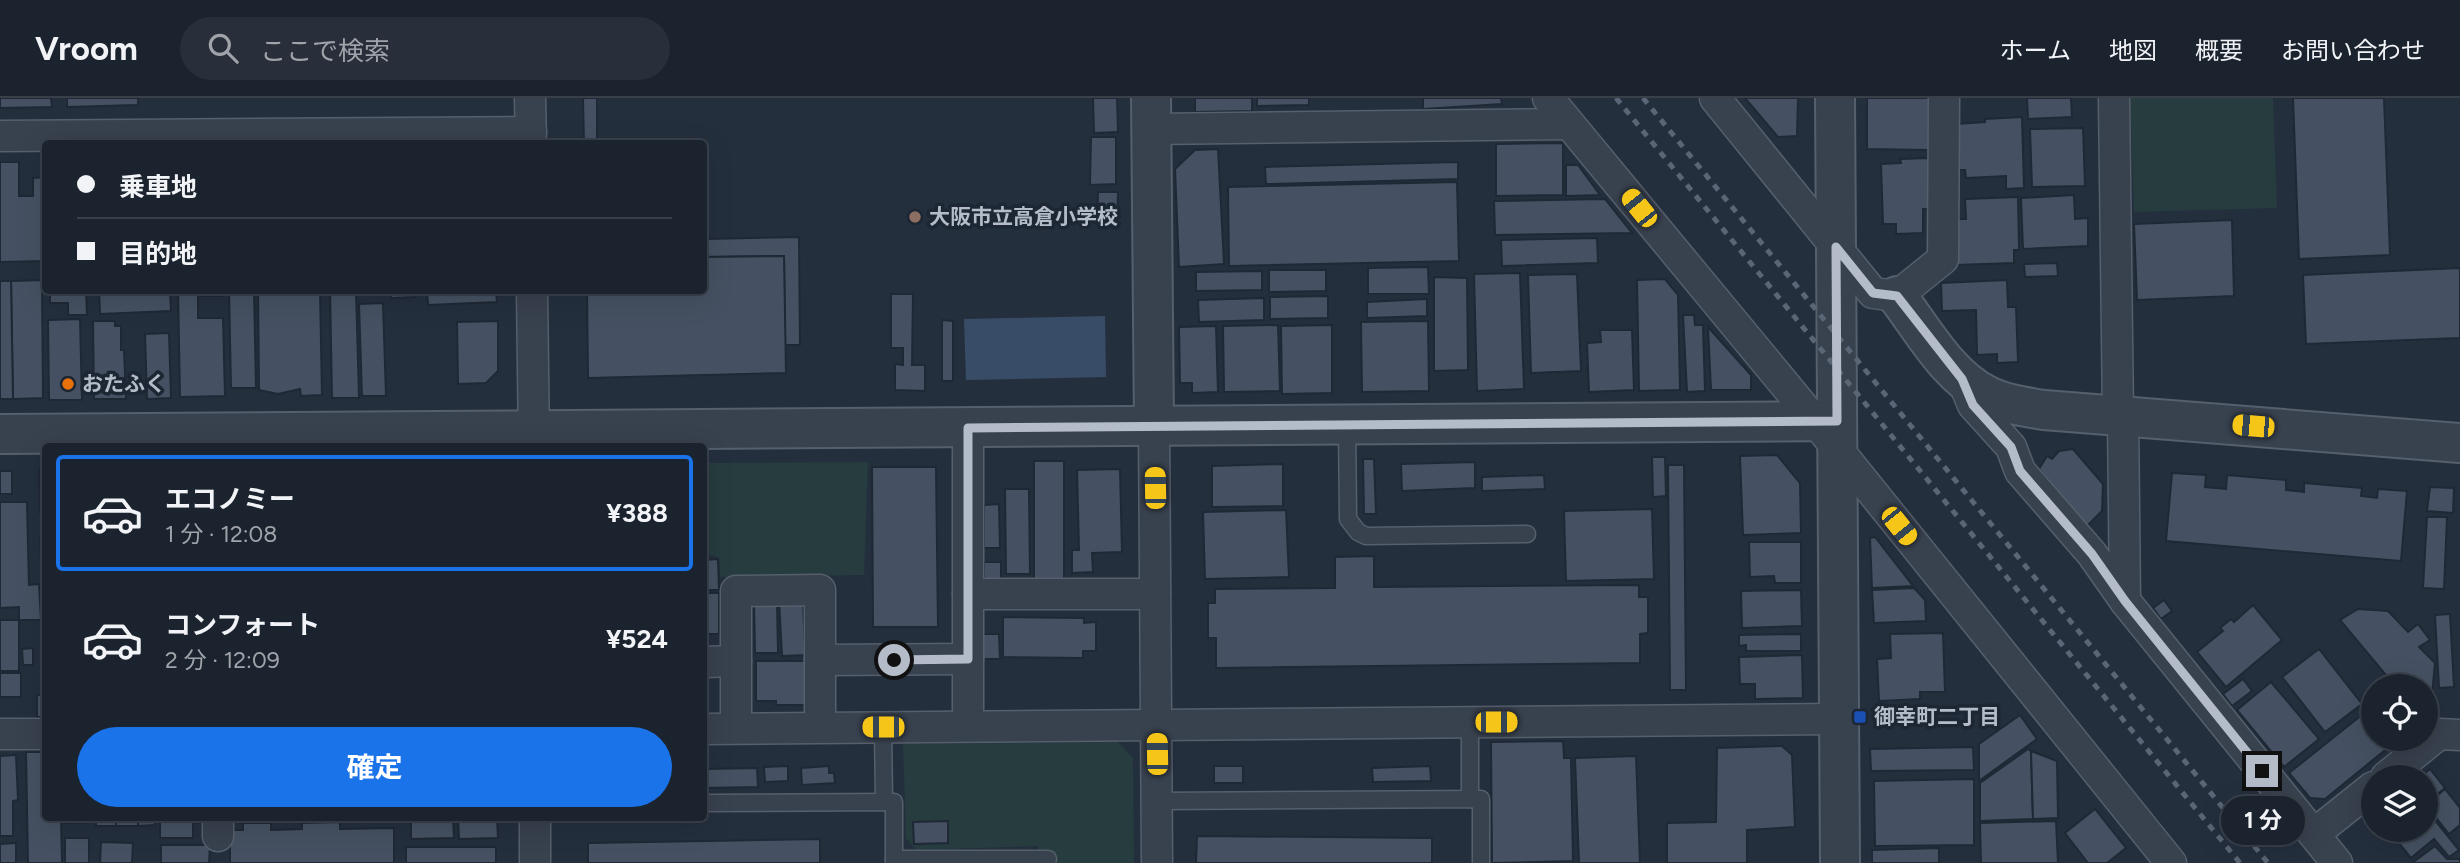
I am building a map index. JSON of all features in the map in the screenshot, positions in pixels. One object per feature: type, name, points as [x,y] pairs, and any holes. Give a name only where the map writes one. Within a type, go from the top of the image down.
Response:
[{"type":"street","points":[[0,136],[531,138],[530,98]]},
{"type":"street","points":[[1548,98],[1830,431],[2171,863]]},
{"type":"street","points":[[1714,98],[1873,293],[1897,296],[1962,379],[1973,405],[2011,447],[2020,471],[2092,554],[2125,601],[2337,863]]},
{"type":"street","points":[[1835,98],[1836,247],[1830,431],[1839,719],[1840,863]]},
{"type":"street","points":[[1897,296],[1943,259],[1944,98]]},
{"type":"street","points":[[2114,98],[2125,601]]},
{"type":"street","points":[[1157,863],[1152,113],[1569,124]]},
{"type":"street","points":[[532,294],[534,438]]},
{"type":"street","points":[[1962,379],[1988,396],[2018,406],[2460,443]]},
{"type":"street","points":[[0,434],[108,440],[534,438],[968,428],[1347,425],[1830,431]]},
{"type":"street","points":[[968,428],[968,726]]},
{"type":"street","points":[[736,728],[736,591],[820,590],[820,727]]},
{"type":"street","points":[[968,594],[1155,594]]},
{"type":"street","points":[[820,660],[968,659]]},
{"type":"street","points":[[707,662],[736,662]]},
{"type":"street","points":[[707,729],[1839,719]]},
{"type":"street","points":[[0,734],[42,734]]},
{"type":"street","points":[[2401,765],[2439,734],[2460,735]]},
{"type":"street","points":[[2314,834],[2361,797]]},
{"type":"street","points":[[535,821],[535,863]]},
{"type":"lane","points":[[1347,425],[1348,519],[1358,532],[1366,536],[1527,534]]},
{"type":"lane","points":[[1470,722],[1470,799]]},
{"type":"lane","points":[[883,727],[884,802]]},
{"type":"lane","points":[[1157,801],[1481,799],[1481,863]]},
{"type":"lane","points":[[707,803],[894,802],[894,861],[1048,859]]},
{"type":"green space","points":[[2130,98],[2273,98],[2277,208],[2134,212]]},
{"type":"green space","points":[[868,462],[864,575],[720,577],[719,558],[707,553],[707,463]]},
{"type":"green space","points":[[1118,742],[1133,758],[1134,863],[1038,863],[1038,846],[916,850],[906,838],[903,744]]},
{"type":"water","points":[[1105,316],[1106,377],[966,380],[964,319]]},
{"type":"building","points":[[0,98],[51,98],[52,107],[0,108]]},
{"type":"building","points":[[67,98],[138,98],[138,105],[67,107]]},
{"type":"building","points":[[583,98],[597,98],[597,140],[584,140]]},
{"type":"building","points":[[1093,98],[1117,98],[1118,132],[1094,133]]},
{"type":"building","points":[[1195,98],[1252,98],[1252,111],[1195,112]]},
{"type":"building","points":[[1257,98],[1309,98],[1309,105],[1257,106]]},
{"type":"building","points":[[1423,98],[1501,98],[1502,104],[1423,109]]},
{"type":"building","points":[[1745,98],[1798,98],[1797,136],[1778,137]]},
{"type":"building","points":[[1867,98],[1930,98],[1929,150],[1867,149]]},
{"type":"building","points":[[2027,98],[2071,98],[2072,117],[2028,119]]},
{"type":"building","points":[[2293,98],[2384,98],[2390,255],[2299,259]]},
{"type":"building","points":[[2022,117],[2024,188],[2006,189],[2006,176],[1966,178],[1965,170],[1958,170],[1956,124]]},
{"type":"building","points":[[2083,128],[2085,186],[2032,187],[2030,129]]},
{"type":"building","points":[[1091,137],[1116,137],[1116,184],[1090,185]]},
{"type":"building","points":[[1563,143],[1563,195],[1496,196],[1496,144]]},
{"type":"building","points":[[1218,149],[1224,264],[1179,267],[1175,169],[1195,150]]},
{"type":"building","points":[[1929,158],[1931,209],[1923,209],[1923,233],[1896,234],[1896,224],[1883,224],[1881,164],[1901,163],[1900,159]]},
{"type":"building","points":[[0,162],[19,162],[19,196],[33,196],[33,178],[42,177],[42,261],[0,262]]},
{"type":"building","points":[[1458,162],[1458,179],[1266,184],[1265,167]]},
{"type":"building","points":[[1566,165],[1578,165],[1600,195],[1566,196]]},
{"type":"building","points":[[1457,182],[1459,261],[1229,266],[1228,187]]},
{"type":"building","points":[[1098,192],[1118,192],[1117,225],[1097,225]]},
{"type":"building","points":[[2074,195],[2075,219],[2088,218],[2088,246],[2023,249],[2021,198]]},
{"type":"building","points":[[2018,197],[2019,250],[2014,250],[2014,263],[1955,265],[1954,219],[1966,219],[1965,199]]},
{"type":"building","points":[[1605,199],[1632,233],[1495,235],[1494,201]]},
{"type":"building","points":[[2232,220],[2234,296],[2137,300],[2134,224]]},
{"type":"building","points":[[799,237],[800,345],[785,345],[784,256],[707,257],[707,239]]},
{"type":"building","points":[[1597,238],[1598,263],[1502,266],[1501,240]]},
{"type":"building","points":[[784,256],[786,373],[588,378],[587,294],[707,294],[707,257]]},
{"type":"building","points":[[2057,263],[2058,276],[2025,277],[2024,264]]},
{"type":"building","points":[[1428,267],[1429,294],[1368,294],[1368,268]]},
{"type":"building","points":[[2460,268],[2460,338],[2306,344],[2303,275]]},
{"type":"building","points":[[1269,270],[1326,270],[1326,291],[1269,292]]},
{"type":"building","points":[[1262,271],[1262,290],[1196,291],[1196,272]]},
{"type":"building","points":[[1520,273],[1524,389],[1477,391],[1474,274]]},
{"type":"building","points":[[1577,274],[1581,371],[1531,373],[1528,275]]},
{"type":"building","points":[[1434,277],[1467,278],[1468,370],[1434,371]]},
{"type":"building","points":[[1665,279],[1678,295],[1680,390],[1639,391],[1637,280]]},
{"type":"building","points":[[42,280],[43,398],[13,399],[11,281]]},
{"type":"building","points":[[2007,280],[2008,307],[2016,307],[2018,362],[1997,363],[1997,354],[1977,355],[1976,310],[1942,311],[1941,283]]},
{"type":"building","points":[[0,281],[11,281],[13,399],[0,399]]},
{"type":"building","points":[[50,294],[86,294],[87,315],[68,315],[68,303],[50,303]]},
{"type":"building","points":[[99,294],[170,294],[171,311],[100,314]]},
{"type":"building","points":[[178,294],[224,294],[198,296],[198,318],[223,318],[225,396],[180,397]]},
{"type":"building","points":[[229,294],[254,294],[256,388],[231,388]]},
{"type":"building","points":[[258,294],[320,294],[322,395],[301,396],[300,389],[278,394],[259,390]]},
{"type":"building","points":[[330,294],[356,294],[359,398],[332,398]]},
{"type":"building","points":[[391,294],[415,294],[415,297],[391,298]]},
{"type":"building","points":[[427,294],[496,294],[497,302],[428,305]]},
{"type":"building","points":[[891,294],[913,294],[912,365],[925,365],[925,391],[895,390],[895,364],[903,365],[903,348],[891,348]]},
{"type":"building","points":[[1328,296],[1328,318],[1270,319],[1270,297]]},
{"type":"building","points":[[1264,298],[1264,320],[1199,322],[1198,300]]},
{"type":"building","points":[[1427,299],[1427,316],[1367,318],[1367,302]]},
{"type":"building","points":[[383,303],[386,396],[362,396],[359,304]]},
{"type":"building","points":[[1683,315],[1694,315],[1695,325],[1703,325],[1705,391],[1687,392]]},
{"type":"building","points":[[80,319],[82,400],[49,400],[48,320]]},
{"type":"building","points":[[942,320],[953,321],[953,381],[942,381]]},
{"type":"building","points":[[93,321],[115,321],[115,326],[121,326],[126,399],[94,399]]},
{"type":"building","points":[[498,321],[498,371],[486,383],[458,384],[457,322]]},
{"type":"building","points":[[1428,321],[1429,391],[1362,392],[1361,322]]},
{"type":"building","points":[[1278,325],[1280,391],[1224,392],[1223,326]]},
{"type":"building","points":[[1332,325],[1332,393],[1282,394],[1281,326]]},
{"type":"building","points":[[1216,326],[1218,392],[1192,393],[1192,383],[1180,383],[1179,327]]},
{"type":"building","points":[[1708,327],[1751,375],[1751,390],[1711,390]]},
{"type":"building","points":[[1600,330],[1632,330],[1634,390],[1589,392],[1587,343],[1601,342]]},
{"type":"building","points":[[169,333],[171,398],[147,399],[145,334]]},
{"type":"building","points":[[2073,449],[2103,484],[2102,511],[2086,527],[2039,469],[2047,456],[2052,459],[2059,451]]},
{"type":"building","points":[[1777,455],[1800,483],[1801,533],[1743,535],[1740,456]]},
{"type":"building","points":[[1652,457],[1665,457],[1666,496],[1653,497]]},
{"type":"building","points":[[1363,459],[1374,459],[1376,514],[1364,514]]},
{"type":"building","points":[[1034,461],[1064,461],[1064,580],[1034,580]]},
{"type":"building","points":[[1475,462],[1475,488],[1402,491],[1401,464]]},
{"type":"building","points":[[1283,464],[1283,506],[1212,507],[1212,466]]},
{"type":"building","points":[[1668,465],[1684,465],[1686,690],[1670,690]]},
{"type":"building","points":[[872,467],[936,467],[938,627],[873,627]]},
{"type":"building","points":[[39,469],[42,469],[42,513]]},
{"type":"building","points":[[1120,469],[1122,552],[1092,553],[1093,572],[1072,573],[1072,550],[1079,550],[1077,470]]},
{"type":"building","points":[[0,471],[12,471],[12,494],[0,494]]},
{"type":"building","points":[[2172,473],[2206,475],[2205,487],[2226,489],[2227,475],[2286,480],[2286,490],[2304,492],[2304,483],[2362,488],[2361,496],[2377,498],[2378,489],[2407,491],[2401,561],[2166,541]]},
{"type":"building","points":[[1544,475],[1545,489],[1482,491],[1482,477]]},
{"type":"building","points":[[2430,487],[2454,488],[2453,513],[2427,511]]},
{"type":"building","points":[[1005,489],[1029,489],[1030,574],[1006,574]]},
{"type":"building","points":[[0,502],[27,502],[29,585],[39,584],[41,620],[19,620],[19,607],[0,608]]},
{"type":"building","points":[[999,504],[1000,548],[984,548],[984,505]]},
{"type":"building","points":[[1652,509],[1654,579],[1566,581],[1564,511]]},
{"type":"building","points":[[1286,510],[1289,577],[1205,579],[1203,512]]},
{"type":"building","points":[[2427,517],[2447,517],[2444,589],[2423,588]]},
{"type":"building","points":[[1875,537],[1913,586],[1872,588],[1870,538]]},
{"type":"building","points":[[40,538],[42,538],[42,560]]},
{"type":"building","points":[[1749,542],[1801,542],[1801,583],[1775,583],[1774,576],[1750,577]]},
{"type":"building","points":[[1374,556],[1374,587],[1639,585],[1639,597],[1648,597],[1648,633],[1640,634],[1640,663],[1216,668],[1216,638],[1208,638],[1208,603],[1215,603],[1215,589],[1335,588],[1335,557]]},
{"type":"building","points":[[718,559],[719,590],[707,590],[707,560]]},
{"type":"building","points":[[984,562],[1001,562],[1001,583],[984,583]]},
{"type":"building","points":[[1914,588],[1925,600],[1926,621],[1874,623],[1872,590]]},
{"type":"building","points":[[1801,590],[1802,626],[1742,628],[1741,591]]},
{"type":"building","points":[[707,593],[719,593],[719,634],[707,634]]},
{"type":"building","points":[[803,598],[805,655],[782,656],[779,599]]},
{"type":"building","points":[[2164,600],[2172,611],[2161,619],[2153,608]]},
{"type":"building","points":[[777,602],[778,653],[755,653],[754,603]]},
{"type":"building","points":[[2253,605],[2282,640],[2226,687],[2197,652],[2223,631],[2220,628],[2231,619],[2234,622]]},
{"type":"building","points":[[2358,609],[2388,611],[2408,632],[2418,624],[2430,640],[2419,647],[2435,663],[2434,674],[2385,674],[2340,620]]},
{"type":"building","points":[[2450,614],[2454,687],[2439,688],[2435,615]]},
{"type":"building","points":[[1003,617],[1084,618],[1084,623],[1096,622],[1096,651],[1083,651],[1083,658],[1003,657]]},
{"type":"building","points":[[0,620],[19,620],[19,671],[0,671]]},
{"type":"building","points":[[1943,633],[1945,692],[1920,692],[1920,699],[1879,701],[1877,659],[1891,658],[1890,634]]},
{"type":"building","points":[[982,634],[999,634],[1000,659],[983,659]]},
{"type":"building","points":[[1801,634],[1801,651],[1746,651],[1746,645],[1739,646],[1739,635]]},
{"type":"building","points":[[33,648],[33,665],[23,665],[22,649]]},
{"type":"building","points":[[2319,649],[2361,705],[2325,732],[2282,677]]},
{"type":"building","points":[[1802,655],[1803,698],[1755,699],[1755,684],[1740,684],[1739,657]]},
{"type":"building","points":[[756,661],[805,661],[805,705],[776,705],[776,701],[756,701]]},
{"type":"building","points":[[0,673],[21,673],[21,697],[0,697]]},
{"type":"building","points":[[2243,679],[2252,691],[2232,706],[2223,694]]},
{"type":"building","points":[[2271,682],[2319,739],[2284,767],[2237,710]]},
{"type":"building","points":[[37,695],[42,695],[42,717],[37,717]]},
{"type":"building","points":[[2020,715],[2037,739],[1979,781],[1979,744]]},
{"type":"building","points":[[2361,716],[2361,751],[2384,751],[2367,765],[2361,765],[2361,770],[2325,799],[2310,798],[2289,773]]},
{"type":"building","points":[[1563,741],[1564,758],[1571,758],[1573,861],[1492,863],[1491,742]]},
{"type":"building","points":[[1782,746],[1792,755],[1795,827],[1747,830],[1747,863],[1667,863],[1667,823],[1716,822],[1717,748]]},
{"type":"building","points":[[1973,747],[1974,770],[1871,771],[1870,749]]},
{"type":"building","points":[[2028,749],[2031,751],[2033,819],[1980,821],[1980,783]]},
{"type":"building","points":[[2031,751],[2057,761],[2058,818],[2033,819]]},
{"type":"building","points":[[26,752],[42,752],[42,821],[61,821],[62,863],[28,863]]},
{"type":"building","points":[[16,755],[18,800],[13,801],[13,836],[0,836],[0,756]]},
{"type":"building","points":[[1636,756],[1640,863],[1579,863],[1575,758]]},
{"type":"building","points":[[788,766],[788,781],[765,782],[764,767]]},
{"type":"building","points":[[829,766],[829,773],[834,773],[835,783],[802,785],[801,768]]},
{"type":"building","points":[[1214,766],[1243,766],[1243,783],[1214,783]]},
{"type":"building","points":[[1430,766],[1431,781],[1373,782],[1372,768]]},
{"type":"building","points":[[757,768],[758,787],[707,788],[707,769]]},
{"type":"building","points":[[1974,779],[1974,845],[1875,846],[1874,781]]},
{"type":"building","points":[[2438,779],[2445,788],[2438,794]]},
{"type":"building","points":[[2445,789],[2460,808],[2460,825],[2449,834],[2438,820],[2438,795]]},
{"type":"building","points":[[2095,809],[2126,848],[2107,863],[2088,863],[2065,833]]},
{"type":"building","points":[[65,821],[88,821],[88,822]]},
{"type":"building","points":[[96,821],[116,821],[116,826],[96,826]]},
{"type":"building","points":[[116,821],[138,821],[138,826],[116,826]]},
{"type":"building","points":[[138,821],[154,821],[155,825],[138,826]]},
{"type":"building","points":[[160,821],[193,821],[193,838],[160,838]]},
{"type":"building","points":[[411,821],[453,821],[454,838],[411,839]]},
{"type":"building","points":[[458,821],[497,821],[498,838],[459,839]]},
{"type":"building","points":[[948,821],[948,843],[914,844],[913,822]]},
{"type":"building","points":[[2056,821],[2058,863],[1981,863],[1980,823]]},
{"type":"building","points":[[340,822],[340,829],[394,828],[394,863],[230,863],[230,830],[243,830],[243,823],[271,823],[271,830],[302,829],[302,823]]},
{"type":"building","points":[[2438,824],[2459,850],[2449,857],[2436,842]]},
{"type":"building","points":[[1197,836],[1432,838],[1432,863],[1196,863]]},
{"type":"building","points":[[65,838],[89,838],[89,863],[65,863]]},
{"type":"building","points":[[820,839],[820,863],[588,863],[588,843]]},
{"type":"building","points":[[101,842],[133,843],[132,863],[100,863]]},
{"type":"building","points":[[2398,842],[2430,842],[2411,858]]},
{"type":"building","points":[[16,843],[16,863],[0,863],[0,844]]},
{"type":"building","points":[[161,845],[210,845],[209,863],[161,863]]},
{"type":"building","points":[[2435,846],[2447,859],[2460,859],[2460,863],[2412,863]]},
{"type":"building","points":[[406,847],[496,847],[496,863],[406,863]]},
{"type":"building","points":[[1939,848],[1939,863],[1872,863],[1872,850]]},
{"type":"railway","points":[[1616,98],[2240,863]]},
{"type":"railway","points":[[1643,98],[2268,863]]},
{"type":"place","name":"大阪市立高倉小学校","points":[[915,217]]},
{"type":"place","name":"おたふく","points":[[68,384]]},
{"type":"place","name":"御幸町二丁目","points":[[1860,717]]},
{"type":"route","points":[[894,660],[968,659],[968,428],[1837,421],[1836,247],[1873,293],[1897,296],[1962,379],[1973,405],[2011,447],[2020,471],[2092,554],[2125,601],[2262,771]]}]
